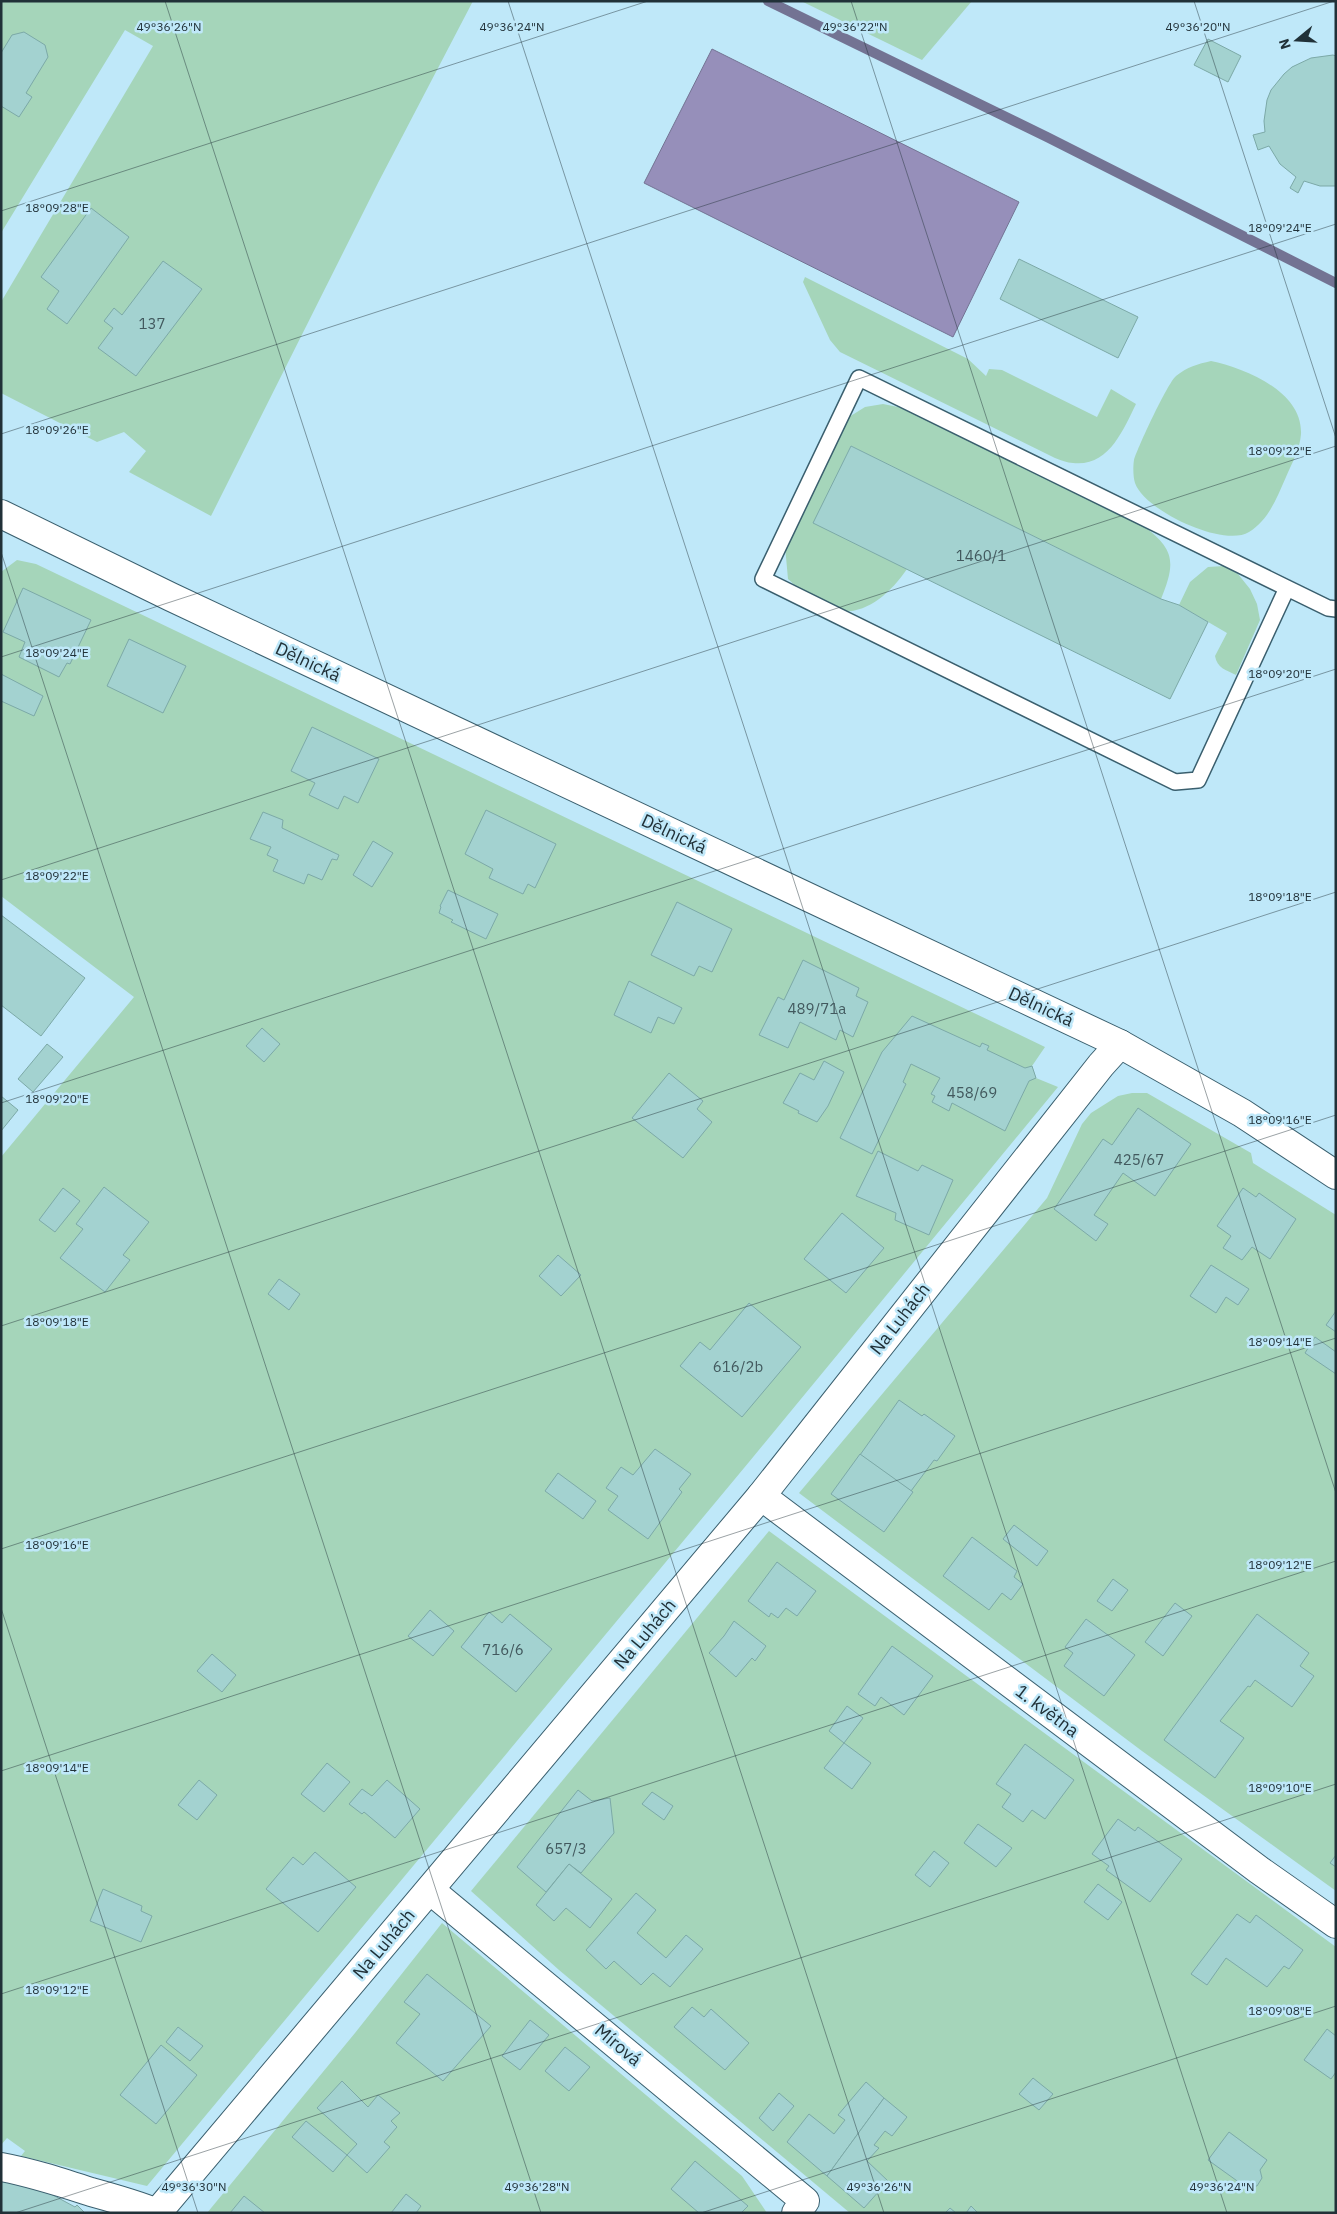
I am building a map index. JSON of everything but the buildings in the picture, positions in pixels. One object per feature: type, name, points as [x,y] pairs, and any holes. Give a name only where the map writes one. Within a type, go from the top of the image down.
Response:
[{"type":"street","name":"Dělnická","points":[[1,514],[171,597],[1120,1044],[1242,1112],[1336,1175]]},
{"type":"street","name":"Na Luhách","points":[[1,2167],[49,2177],[91,2192],[128,2201],[157,2213],[761,1496],[1101,1065],[1120,1044]]},
{"type":"street","name":"1. května","points":[[761,1496],[1228,1846],[1336,1924]]},
{"type":"street","name":"Mírová","points":[[430,1890],[807,2209]]},
{"type":"lane","points":[[1287,588],[1198,780],[1175,782],[763,579],[859,378],[1328,608],[1336,609]]},
{"type":"green space","points":[[1,1],[473,1],[379,181],[211,516],[129,472],[146,451],[124,432],[97,442],[1,393],[1,302],[153,46],[125,30],[1,233]]},
{"type":"green space","points":[[801,1],[972,1],[922,60]]},
{"type":"green space","points":[[805,277],[968,359],[986,376],[989,369],[1002,370],[1097,417],[1111,389],[1136,404],[1126,425],[1113,445],[1096,459],[1086,463],[1073,463],[1055,458],[840,352],[830,340],[803,282]]},
{"type":"green space","points":[[1211,361],[1239,369],[1269,384],[1292,405],[1299,419],[1301,434],[1299,445],[1276,500],[1267,515],[1256,527],[1249,532],[1237,536],[1204,531],[1168,515],[1141,494],[1135,483],[1133,472],[1137,453],[1153,416],[1172,381],[1188,368]]},
{"type":"green space","points":[[883,404],[916,414],[1142,525],[1161,541],[1170,557],[1169,575],[1161,599],[851,446],[814,523],[907,569],[889,591],[878,600],[854,611],[828,609],[811,600],[788,579],[785,546],[849,417],[865,407]]},
{"type":"green space","points":[[17,560],[36,564],[1045,1047],[1032,1066],[1036,1078],[1058,1087],[147,2186],[21,2156],[25,2151],[7,2138],[1,2145],[1,1157],[134,997],[1,896],[1,572]]},
{"type":"green space","points":[[1224,566],[1238,574],[1250,589],[1257,604],[1260,620],[1236,675],[1220,666],[1215,656],[1227,633],[1179,605],[1190,582],[1208,567]]},
{"type":"green space","points":[[1132,1093],[1147,1093],[1251,1153],[1253,1163],[1336,1215],[1336,1891],[1142,1751],[799,1493],[1047,1198],[1082,1124],[1091,1113],[1118,1096]]},
{"type":"green space","points":[[769,1531],[1336,1947],[1336,2213],[850,2213],[559,1970],[471,1891]]},
{"type":"green space","points":[[442,1923],[742,2176],[767,2213],[207,2213],[355,2033]]},
{"type":"shaded area","points":[[712,49],[1019,202],[953,337],[644,183]]},
{"type":"waterway","points":[[768,1],[1047,137],[1336,283]]}]
